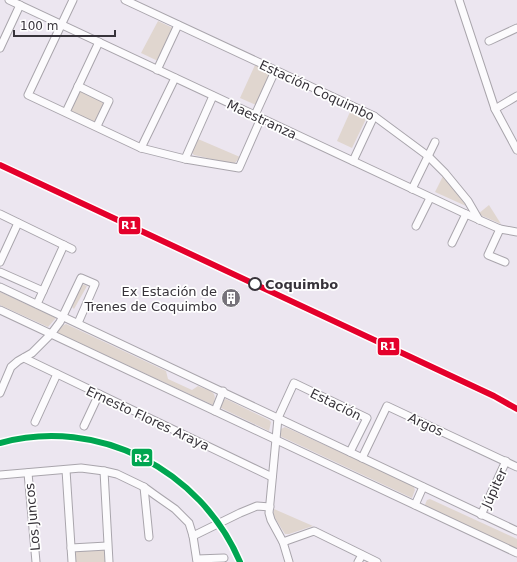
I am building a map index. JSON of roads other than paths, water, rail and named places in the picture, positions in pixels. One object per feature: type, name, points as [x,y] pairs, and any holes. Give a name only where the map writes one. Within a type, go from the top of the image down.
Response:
[{"type":"street","name":"Maestranza","points":[[9,0],[430,198],[500,229],[517,232]]},
{"type":"street","points":[[73,0],[28,95],[97,126],[141,148],[185,159],[238,168],[275,71]]},
{"type":"street","name":"Estación Coquimbo","points":[[125,0],[374,116],[428,156],[445,172],[468,202],[479,220]]},
{"type":"street","points":[[459,0],[495,108],[517,150]]},
{"type":"street","points":[[0,48],[20,5]]},
{"type":"street","points":[[157,70],[178,25]]},
{"type":"street","points":[[489,41],[517,28]]},
{"type":"street","points":[[66,112],[99,42]]},
{"type":"street","points":[[141,148],[175,78]]},
{"type":"street","points":[[78,86],[109,101],[97,126]]},
{"type":"street","points":[[185,159],[213,96]]},
{"type":"street","points":[[495,108],[517,96]]},
{"type":"street","points":[[353,161],[374,116]]},
{"type":"street","points":[[412,189],[435,142]]},
{"type":"street","points":[[416,226],[430,198]]},
{"type":"street","points":[[0,214],[72,249]]},
{"type":"street","points":[[452,243],[466,214]]},
{"type":"street","points":[[0,262],[18,223]]},
{"type":"street","points":[[500,229],[488,255],[505,262]]},
{"type":"street","points":[[37,304],[64,245]]},
{"type":"street","points":[[0,272],[43,292]]},
{"type":"street","points":[[0,393],[12,367],[18,361],[32,353],[51,334],[64,317],[81,278],[95,284],[78,323]]},
{"type":"street","points":[[0,287],[517,531]]},
{"type":"street","points":[[0,310],[517,553]]},
{"type":"street","name":"Ernesto Flores Araya","points":[[24,358],[272,477]]},
{"type":"street","points":[[35,422],[57,374]]},
{"type":"street","name":"Estación","points":[[278,418],[294,383],[367,418],[350,452]]},
{"type":"street","points":[[215,411],[223,391]]},
{"type":"street","points":[[84,426],[100,394]]},
{"type":"street","name":"Argos","points":[[362,458],[388,406],[517,467]]},
{"type":"street","points":[[278,418],[269,513],[271,520],[283,542],[289,562]]},
{"type":"street","name":"Júpiter","points":[[481,515],[506,461]]},
{"type":"street","points":[[0,475],[81,468],[117,474],[144,487],[175,509],[189,523],[193,536],[197,561],[224,558]]},
{"type":"street","points":[[66,470],[72,562]]},
{"type":"street","points":[[104,471],[109,562]]},
{"type":"street","name":"Los Juncos","points":[[28,473],[36,562]]},
{"type":"street","points":[[144,487],[149,537]]},
{"type":"street","points":[[415,505],[423,487]]},
{"type":"street","points":[[193,536],[257,506],[270,507]]},
{"type":"street","points":[[283,542],[314,531],[377,562]]},
{"type":"street","points":[[71,548],[107,546]]},
{"type":"street","points":[[358,562],[362,555]]},
{"type":"place","name":"Coquimbo","points":[[255,284]]},
{"type":"place","name":"Ex Estación de Trenes de Coquimbo","points":[[231,298]]}]
